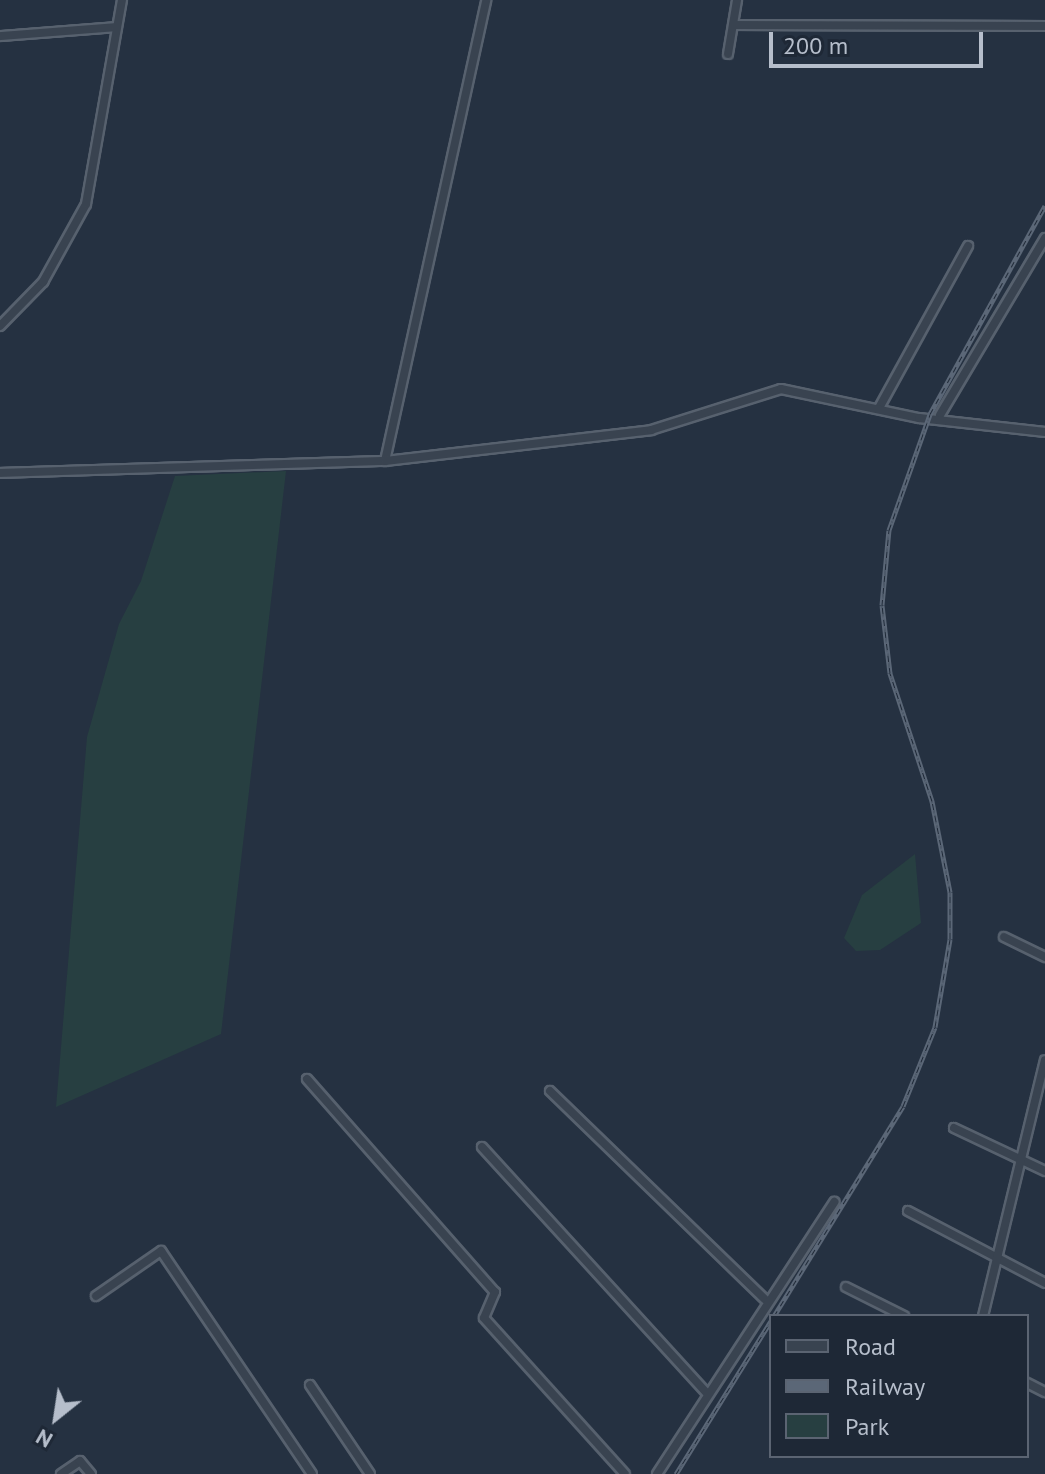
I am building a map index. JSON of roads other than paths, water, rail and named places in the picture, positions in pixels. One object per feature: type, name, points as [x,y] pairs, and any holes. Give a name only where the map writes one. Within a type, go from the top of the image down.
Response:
[{"type":"street","points":[[0,326],[26,304],[74,235],[97,168],[122,0]]},
{"type":"street","points":[[385,461],[486,0]]},
{"type":"street","points":[[728,54],[737,0]]},
{"type":"street","points":[[733,25],[1045,26]]},
{"type":"street","points":[[0,36],[117,27]]},
{"type":"street","points":[[940,415],[1045,238]]},
{"type":"street","points":[[879,408],[968,246]]},
{"type":"street","points":[[0,473],[385,461],[651,430],[781,389],[879,408],[940,415],[993,429],[1045,432]]},
{"type":"street","points":[[1004,937],[1045,957]]},
{"type":"street","points":[[983,1314],[1045,1064]]},
{"type":"street","points":[[307,1079],[495,1292],[484,1318],[625,1474]]},
{"type":"street","points":[[550,1091],[765,1299]]},
{"type":"street","points":[[954,1128],[1045,1171]]},
{"type":"street","points":[[482,1147],[706,1392]]},
{"type":"street","points":[[657,1474],[765,1299],[834,1202]]},
{"type":"street","points":[[908,1211],[1045,1283]]},
{"type":"street","points":[[96,1296],[161,1251],[312,1474]]},
{"type":"street","points":[[846,1287],[900,1314]]},
{"type":"street","points":[[310,1385],[370,1474]]},
{"type":"street","points":[[61,1474],[80,1461],[91,1474]]},
{"type":"railway","points":[[775,1314],[903,1106],[935,1027],[950,939],[950,892],[932,801],[890,673],[882,605],[889,530],[930,414],[1045,206]]},
{"type":"railway","points":[[676,1474],[769,1324]]}]
